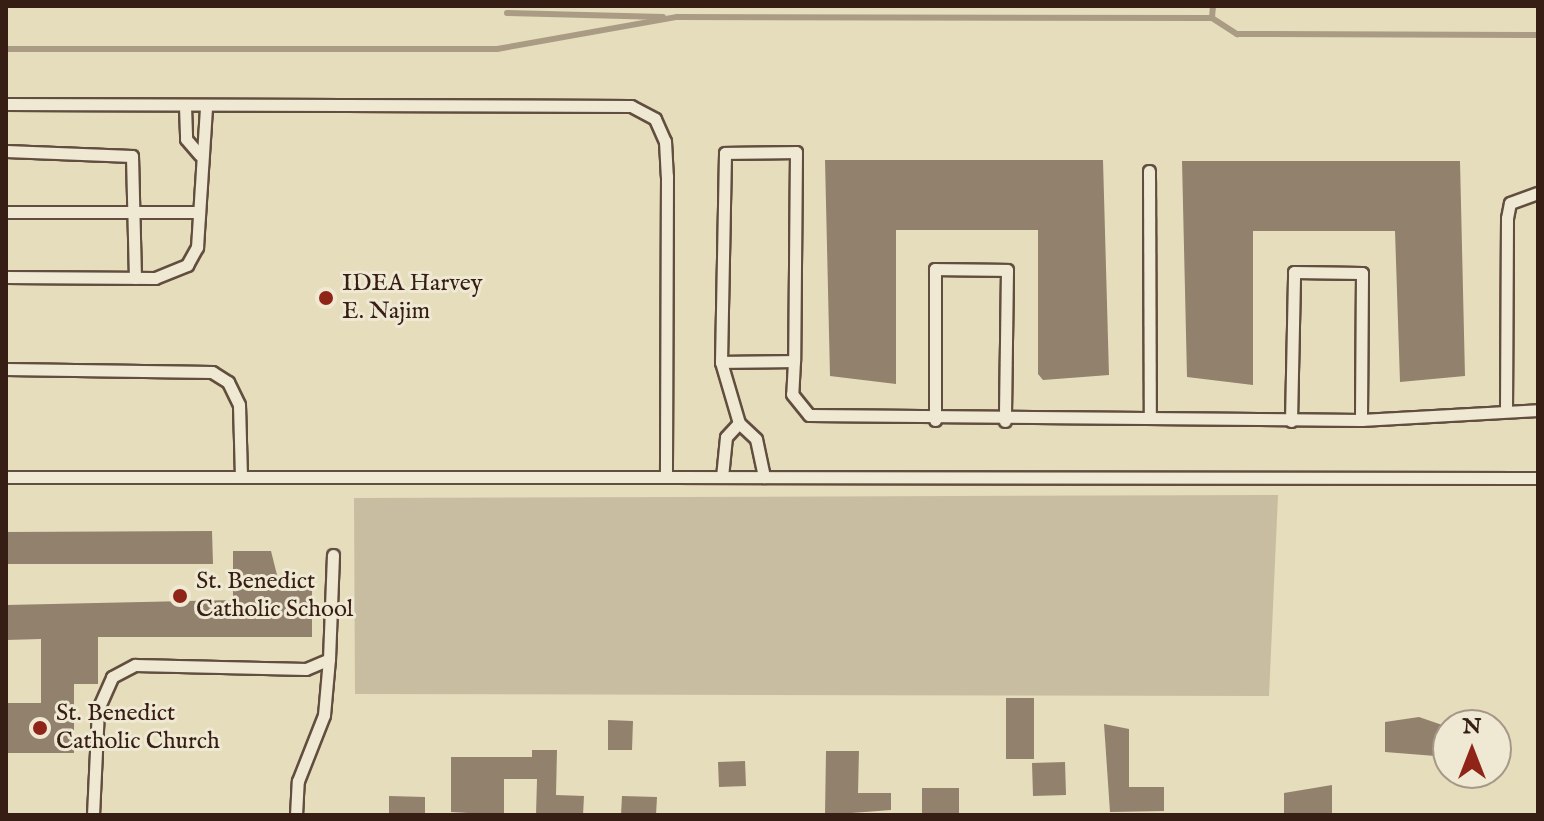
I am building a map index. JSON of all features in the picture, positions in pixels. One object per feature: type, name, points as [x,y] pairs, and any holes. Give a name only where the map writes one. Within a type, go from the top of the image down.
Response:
[{"type":"lane","points":[[6,104],[594,105],[631,106],[655,119],[665,141],[667,176],[666,477]]},
{"type":"lane","points":[[185,106],[186,139],[200,155]]},
{"type":"lane","points":[[6,277],[173,276],[187,265],[197,247],[200,155],[206,106]]},
{"type":"lane","points":[[6,151],[129,154],[135,212],[135,278]]},
{"type":"lane","points":[[764,477],[756,439],[739,423],[721,362],[725,153],[796,152],[792,394],[809,415],[935,420],[1114,421],[1150,414],[1291,421],[1538,410]]},
{"type":"lane","points":[[1149,171],[1150,414]]},
{"type":"lane","points":[[1506,411],[1507,218],[1510,203],[1538,193]]},
{"type":"lane","points":[[6,212],[199,212]]},
{"type":"lane","points":[[935,420],[935,269],[1007,270],[1005,421]]},
{"type":"lane","points":[[1291,421],[1294,272],[1362,273],[1361,420]]},
{"type":"lane","points":[[721,362],[794,361]]},
{"type":"lane","points":[[6,369],[212,372],[228,382],[239,405],[241,476]]},
{"type":"lane","points":[[722,477],[726,437],[739,423]]},
{"type":"lane","points":[[6,477],[1538,478]]},
{"type":"lane","points":[[296,815],[298,781],[324,715],[333,555]]},
{"type":"lane","points":[[93,815],[98,709],[112,677],[135,665],[306,669],[329,659]]},
{"type":"shaded area","points":[[1278,495],[1269,696],[355,694],[354,498]]},
{"type":"building","points":[[825,160],[1103,160],[1109,375],[1043,380],[1038,374],[1038,230],[896,230],[896,384],[830,376]]},
{"type":"building","points":[[1182,161],[1460,161],[1465,376],[1400,382],[1395,231],[1253,231],[1253,385],[1187,377]]},
{"type":"building","points":[[212,531],[213,564],[6,564],[6,532]]},
{"type":"building","points":[[233,551],[271,551],[279,583],[312,583],[312,637],[98,637],[98,684],[74,684],[74,753],[6,753],[6,703],[41,703],[41,639],[6,640],[6,605],[233,600]]},
{"type":"building","points":[[1006,698],[1034,698],[1034,759],[1006,759]]},
{"type":"building","points":[[1419,717],[1432,721],[1432,756],[1385,752],[1385,722]]},
{"type":"building","points":[[608,720],[633,721],[632,750],[608,750]]},
{"type":"building","points":[[1104,724],[1129,729],[1129,787],[1164,787],[1164,811],[1110,812]]},
{"type":"building","points":[[532,750],[557,750],[556,795],[584,796],[583,815],[536,815],[537,779],[504,779],[504,815],[451,812],[451,757],[532,757]]},
{"type":"building","points":[[826,751],[859,751],[858,793],[891,793],[891,810],[825,815]]},
{"type":"building","points":[[745,761],[746,786],[719,787],[718,762]]},
{"type":"building","points":[[1065,762],[1066,795],[1033,796],[1032,763]]},
{"type":"building","points":[[1332,785],[1332,815],[1284,815],[1284,793]]},
{"type":"building","points":[[922,788],[959,788],[959,815],[922,815]]},
{"type":"building","points":[[389,796],[425,797],[425,815],[389,815]]},
{"type":"building","points":[[622,796],[657,797],[656,815],[621,815]]},
{"type":"waterway","points":[[1213,6],[1212,18],[1237,34],[1538,35]]},
{"type":"waterway","points":[[507,13],[663,17]]},
{"type":"waterway","points":[[6,49],[497,49],[677,17],[1212,18]]},
{"type":"place","name":"IDEA Harvey E. Najim","points":[[326,298]]},
{"type":"place","name":"St. Benedict Catholic School","points":[[180,596]]},
{"type":"place","name":"St. Benedict Catholic Church","points":[[40,728]]}]
